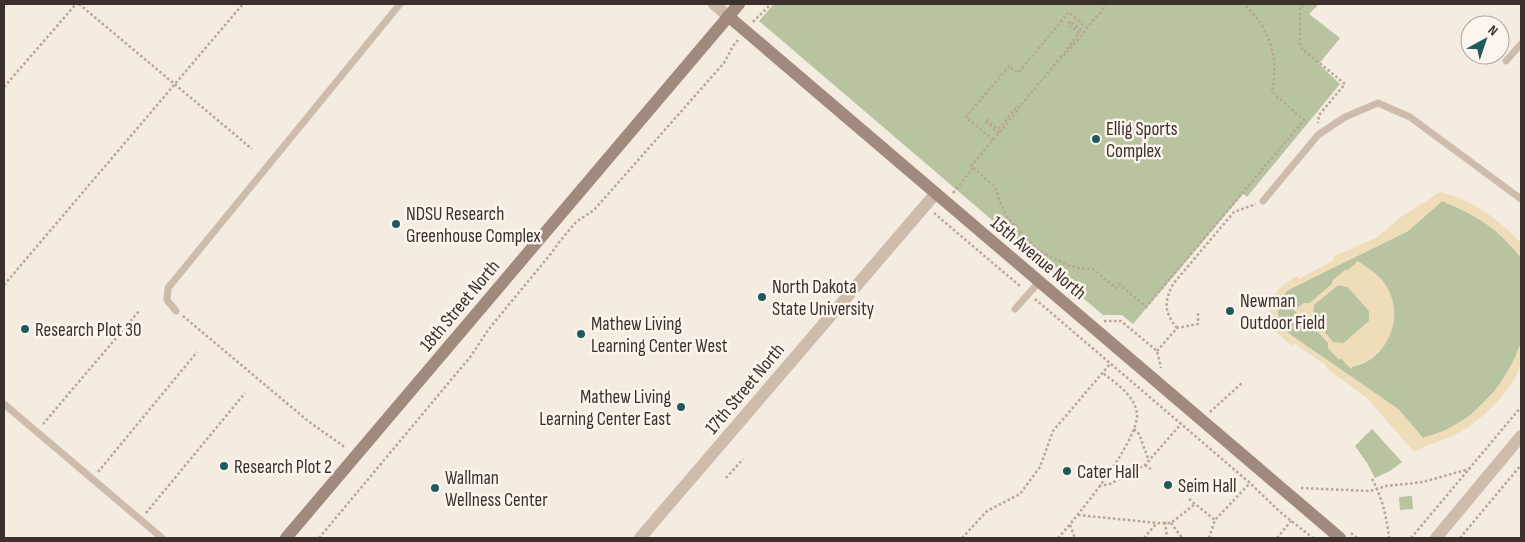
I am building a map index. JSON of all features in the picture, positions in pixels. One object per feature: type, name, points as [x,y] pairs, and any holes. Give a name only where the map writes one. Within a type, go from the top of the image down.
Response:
[{"type":"street","name":"15th Avenue North","points":[[714,4],[1340,538]]},
{"type":"street","name":"18th Street North","points":[[286,538],[739,4]]},
{"type":"street","name":"17th Street North","points":[[640,538],[936,193]]},
{"type":"street","points":[[1436,538],[1521,436]]},
{"type":"lane","points":[[176,311],[167,300],[168,288],[400,4]]},
{"type":"lane","points":[[1510,56],[1521,44]]},
{"type":"lane","points":[[1263,201],[1318,135],[1345,117],[1378,103],[1410,116],[1521,199]]},
{"type":"lane","points":[[1015,309],[1040,281]]},
{"type":"lane","points":[[4,404],[162,538]]},
{"type":"path","points":[[4,88],[76,4]]},
{"type":"path","points":[[80,4],[252,149]]},
{"type":"path","points":[[4,285],[243,4]]},
{"type":"path","points":[[319,538],[471,356],[488,330],[576,222],[594,210],[724,63],[733,46],[771,4]]},
{"type":"path","points":[[1061,57],[1064,56],[1107,4]]},
{"type":"path","points":[[973,168],[995,186],[1001,205],[1008,218],[1018,232],[1038,250],[1065,264],[1077,268],[1094,269],[1116,288],[1119,284],[1146,307],[1304,120],[1272,92],[1275,66],[1271,44],[1264,28],[1244,4]]},
{"type":"path","points":[[1302,4],[1300,7],[1300,47],[1345,84],[1318,115],[1318,135]]},
{"type":"path","points":[[993,140],[966,117],[1009,66],[1018,73],[1068,12],[1087,28]]},
{"type":"path","points":[[952,194],[973,168],[971,166],[1079,33],[1068,24],[1070,21],[1084,32]]},
{"type":"path","points":[[999,133],[986,122],[988,120],[998,129],[1020,106]]},
{"type":"path","points":[[1177,328],[1171,321],[1166,302],[1167,295],[1173,284],[1234,212],[1263,201]]},
{"type":"path","points":[[925,206],[1312,538]]},
{"type":"path","points":[[37,432],[139,311]]},
{"type":"path","points":[[176,311],[308,421],[356,456]]},
{"type":"path","points":[[1157,351],[1177,328],[1198,324],[1198,311]]},
{"type":"path","points":[[92,479],[197,352]]},
{"type":"path","points":[[962,538],[987,511],[1020,494],[1040,467],[1053,432],[1110,364]]},
{"type":"path","points":[[1058,538],[1093,497],[1115,464],[1134,429],[1137,415],[1132,400],[1124,390],[1103,373]]},
{"type":"path","points":[[1209,413],[1243,382]]},
{"type":"path","points":[[140,520],[245,393]]},
{"type":"path","points":[[1411,538],[1521,407]]},
{"type":"path","points":[[1100,486],[1110,484],[1145,465],[1181,424]]},
{"type":"path","points":[[1134,429],[1139,434],[1149,461]]},
{"type":"path","points":[[726,478],[743,458]]},
{"type":"path","points":[[1145,465],[1151,469]]},
{"type":"path","points":[[1460,538],[1521,465]]},
{"type":"path","points":[[1296,488],[1370,491],[1423,482],[1469,470]]},
{"type":"path","points":[[1372,479],[1378,489],[1388,526],[1389,538]]},
{"type":"path","points":[[1209,538],[1215,520],[1250,483]]},
{"type":"path","points":[[1189,499],[1215,520]]},
{"type":"path","points":[[1171,523],[1194,504]]},
{"type":"path","points":[[1078,515],[1171,523],[1182,538]]},
{"type":"path","points":[[1277,538],[1291,520]]},
{"type":"path","points":[[1165,522],[1167,538]]},
{"type":"path","points":[[1144,538],[1157,523]]},
{"type":"path","points":[[1070,525],[1075,538]]},
{"type":"green space","name":"Ellig Sports Complex","points":[[774,4],[1319,4],[1309,14],[1340,38],[1319,64],[1340,84],[1247,197],[1243,194],[1133,324],[1122,315],[1103,315],[759,21]]},
{"type":"green space","points":[[1442,201],[1486,223],[1521,258],[1521,343],[1506,377],[1469,417],[1444,431],[1423,438],[1398,409],[1285,331],[1278,315],[1281,300],[1288,290],[1408,231]],"holes":[[[1347,271],[1393,304],[1392,326],[1384,345],[1370,360],[1360,365],[1349,367],[1328,348],[1328,343],[1308,320],[1304,303],[1310,303]]]},
{"type":"green space","points":[[1338,285],[1348,287],[1369,311],[1369,321],[1344,343],[1333,343],[1313,318],[1313,305]]},
{"type":"green space","points":[[1372,429],[1402,462],[1390,471],[1375,478],[1355,446]]},
{"type":"green space","points":[[1412,496],[1413,509],[1400,510],[1399,497]]},
{"type":"sand","points":[[1440,192],[1474,205],[1504,226],[1521,243],[1521,258],[1486,223],[1442,201],[1408,231],[1288,290],[1281,300],[1278,310],[1279,320],[1285,331],[1398,409],[1423,438],[1456,424],[1471,415],[1484,403],[1505,375],[1521,343],[1520,366],[1510,385],[1494,405],[1466,429],[1414,452],[1367,398],[1294,343],[1292,346],[1274,329],[1270,308],[1273,296],[1286,283],[1297,276],[1299,279],[1334,260],[1333,257],[1377,237],[1401,217]]},
{"type":"sand","points":[[1358,261],[1376,274],[1389,290],[1394,312],[1394,322],[1386,343],[1370,359],[1352,367],[1352,369],[1341,358],[1339,360],[1328,348],[1328,343],[1308,321],[1303,320],[1294,310],[1304,303],[1310,303],[1332,284],[1333,280],[1346,269],[1347,271]],"holes":[[[1338,285],[1348,287],[1369,311],[1369,321],[1344,343],[1333,342],[1313,318],[1314,305]]]},
{"type":"place","name":"Ellig Sports Complex","points":[[1096,139]]},
{"type":"place","name":"NDSU Research Greenhouse Complex","points":[[396,224]]},
{"type":"place","name":"North Dakota State University","points":[[762,297]]},
{"type":"place","name":"Newman Outdoor Field","points":[[1230,311]]},
{"type":"place","name":"Research Plot 30","points":[[25,329]]},
{"type":"place","name":"Mathew Living Learning Center West","points":[[581,334]]},
{"type":"place","name":"Mathew Living Learning Center East","points":[[681,407]]},
{"type":"place","name":"Research Plot 2","points":[[224,466]]},
{"type":"place","name":"Cater Hall","points":[[1067,471]]},
{"type":"place","name":"Seim Hall","points":[[1168,485]]},
{"type":"place","name":"Wallman Wellness Center","points":[[435,488]]}]
